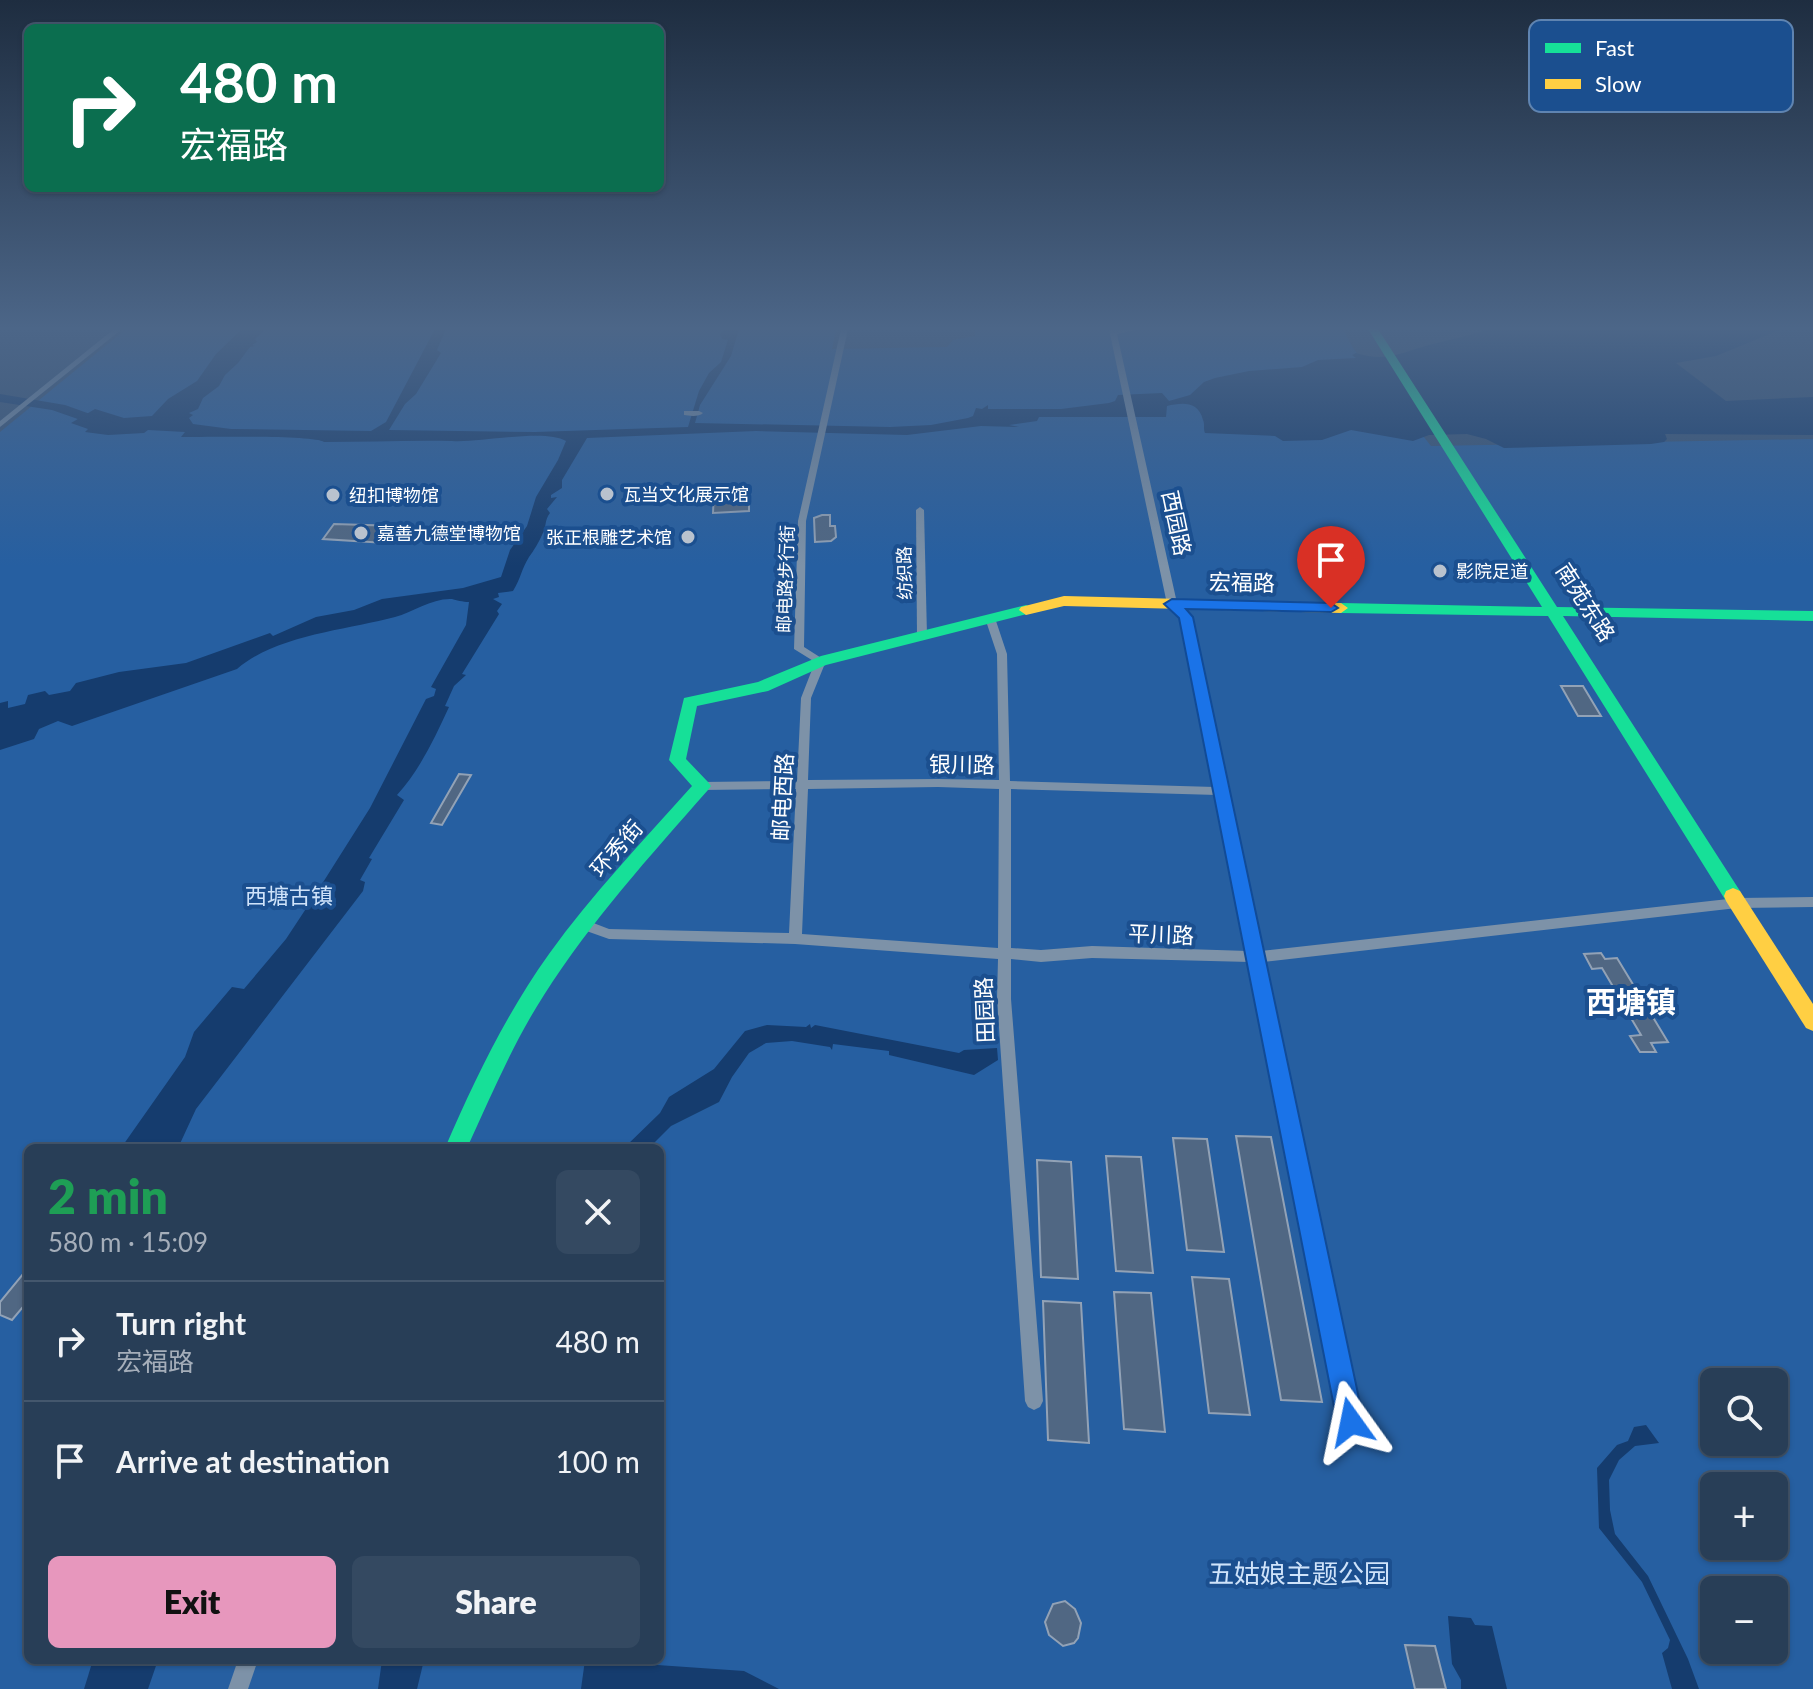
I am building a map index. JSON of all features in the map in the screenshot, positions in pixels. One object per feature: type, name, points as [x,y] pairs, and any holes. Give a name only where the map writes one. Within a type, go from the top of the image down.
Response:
[{"type":"street","points":[[0,425],[21,408]]},
{"type":"street","name":"邮电路步行街","points":[[821,661],[799,649],[802,521],[829,408]]},
{"type":"street","name":"西园路","points":[[1130,408],[1172,604],[1186,617],[1351,1422]]},
{"type":"street","name":"南苑东路","points":[[1426,408],[1474,480]]},
{"type":"street","name":"南苑东路","points":[[1429,408],[1743,902]]},
{"type":"street","points":[[687,413],[699,413]]},
{"type":"street","name":"纺织路","points":[[920,510],[922,636]]},
{"type":"street","name":"宏福路","points":[[821,661],[1064,601],[1560,614],[1813,616]]},
{"type":"street","name":"田园路","points":[[990,618],[1002,654],[1005,1013],[1034,1401]]},
{"type":"street","points":[[702,786],[677,760],[690,702],[762,687],[821,661]]},
{"type":"street","name":"邮电西路","points":[[795,939],[806,698],[821,661]]},
{"type":"street","name":"银川路","points":[[702,786],[803,783],[1222,791]]},
{"type":"street","name":"环秀街","points":[[458,1144],[498,1056],[535,991],[583,924],[702,786]]},
{"type":"street","points":[[1743,902],[1813,1004]]},
{"type":"street","points":[[1743,902],[1813,1022]]},
{"type":"street","name":"平川路","points":[[583,924],[609,934],[795,939],[1006,953],[1256,957],[1743,902],[1813,902]]},
{"type":"street","points":[[238,1689],[247,1664]]},
{"type":"green space","points":[[30,408],[1401,408],[1431,446],[1813,439],[1813,1689],[0,1689],[0,432]]},
{"type":"shaded area","points":[[160,408],[199,408],[189,413],[193,415],[189,418],[193,424],[231,429],[371,431],[386,422],[393,408],[403,408],[389,430],[535,432],[688,427],[694,408],[699,408],[695,423],[890,427],[931,425],[968,418],[973,416],[976,408],[1167,408],[1166,417],[1039,417],[1037,421],[1009,425],[1019,427],[981,426],[907,435],[756,431],[587,438],[562,480],[562,488],[551,495],[551,498],[557,497],[547,509],[550,513],[544,532],[513,591],[498,593],[499,597],[493,599],[502,604],[497,611],[499,614],[462,674],[466,675],[454,686],[445,706],[449,707],[426,753],[397,795],[404,800],[369,858],[372,859],[360,880],[365,882],[363,891],[196,1109],[180,1144],[124,1144],[185,1057],[194,1032],[232,987],[244,989],[286,939],[315,895],[370,808],[426,699],[434,696],[436,689],[431,687],[466,625],[469,602],[452,599],[437,601],[395,617],[291,641],[271,648],[237,669],[72,726],[58,721],[39,729],[34,739],[0,750],[0,703],[8,701],[8,708],[25,704],[28,695],[70,691],[76,683],[119,672],[186,663],[270,633],[273,636],[316,617],[354,610],[382,599],[463,588],[501,577],[510,550],[527,526],[536,497],[566,441],[556,437],[528,436],[464,441],[324,442],[280,437],[181,437],[185,432],[148,430],[144,433],[108,435],[85,432],[88,429],[71,423],[95,409],[124,418],[152,416]]},
{"type":"shaded area","points":[[1813,408],[1813,435],[1665,434],[1667,439],[1664,442],[1651,444],[1504,448],[1467,434],[1429,435],[1413,441],[1351,430],[1322,440],[1283,441],[1275,436],[1205,433],[1204,422],[1197,409]]},
{"type":"shaded area","points":[[810,1024],[811,1028],[815,1025],[959,1053],[997,1048],[998,1060],[974,1075],[889,1055],[889,1051],[833,1044],[832,1050],[830,1047],[792,1041],[766,1043],[749,1053],[719,1102],[671,1126],[653,1144],[628,1144],[660,1113],[669,1097],[714,1069],[745,1031],[767,1025],[806,1027]]},
{"type":"shaded area","points":[[1646,1425],[1659,1443],[1635,1446],[1619,1460],[1609,1480],[1610,1510],[1615,1534],[1648,1576],[1699,1689],[1672,1689],[1662,1653],[1668,1648],[1670,1640],[1642,1582],[1599,1528],[1597,1468],[1617,1445],[1628,1441],[1634,1427]]},
{"type":"shaded area","points":[[1448,1616],[1471,1618],[1475,1625],[1492,1626],[1507,1689],[1461,1689],[1461,1680],[1452,1664]]},
{"type":"shaded area","points":[[92,1664],[157,1664],[148,1689],[84,1689]]},
{"type":"shaded area","points":[[381,1664],[423,1664],[417,1689],[378,1689]]},
{"type":"shaded area","points":[[584,1664],[643,1664],[744,1671],[779,1689],[581,1689]]},
{"type":"building","points":[[749,489],[749,511],[713,513],[714,491]]},
{"type":"building","points":[[830,515],[830,526],[835,526],[836,537],[831,541],[815,542],[814,518]]},
{"type":"building","name":"嘉善九德堂博物馆","points":[[334,524],[398,526],[386,543],[323,539]]},
{"type":"building","points":[[1561,686],[1583,686],[1601,716],[1578,716]]},
{"type":"building","points":[[459,774],[471,775],[442,825],[431,823]]},
{"type":"building","points":[[1601,953],[1605,959],[1617,958],[1668,1042],[1651,1043],[1656,1052],[1640,1052],[1630,1036],[1641,1035],[1628,1013],[1617,1014],[1604,991],[1615,990],[1602,968],[1592,969],[1584,954]]},
{"type":"building","points":[[1236,1136],[1271,1137],[1322,1402],[1281,1400]]},
{"type":"building","points":[[1173,1138],[1207,1139],[1224,1252],[1187,1250]]},
{"type":"building","points":[[1106,1156],[1141,1157],[1153,1273],[1116,1271]]},
{"type":"building","points":[[1037,1160],[1071,1162],[1078,1279],[1041,1277]]},
{"type":"building","points":[[24,1273],[24,1306],[12,1320],[0,1315],[0,1302]]},
{"type":"building","points":[[1192,1277],[1229,1279],[1250,1415],[1209,1413]]},
{"type":"building","points":[[1114,1292],[1151,1293],[1165,1432],[1124,1429]]},
{"type":"building","points":[[1043,1301],[1081,1303],[1089,1443],[1048,1440]]},
{"type":"building","points":[[1065,1601],[1075,1609],[1081,1623],[1078,1638],[1074,1643],[1063,1646],[1049,1635],[1045,1622],[1053,1604]]},
{"type":"building","points":[[1405,1645],[1435,1646],[1446,1689],[1415,1689]]},
{"type":"waterway","points":[[62,408],[111,424]]},
{"type":"traffic: fast","points":[[1423,408],[1733,896]]},
{"type":"traffic: fast","points":[[1341,608],[1813,616]]},
{"type":"traffic: fast","points":[[458,1144],[493,1067],[554,962],[615,885],[702,786],[677,760],[690,702],[762,687],[821,661],[1026,610]]},
{"type":"traffic: slow","points":[[1026,610],[1064,601],[1341,608]]},
{"type":"traffic: slow","points":[[1733,896],[1813,1022]]},
{"type":"place","name":"瓦当文化展示馆","points":[[607,494]]},
{"type":"place","name":"纽扣博物馆","points":[[333,495]]},
{"type":"place","name":"嘉善九德堂博物馆","points":[[361,533]]},
{"type":"place","name":"张正根雕艺术馆","points":[[688,537]]},
{"type":"place","name":"影院足道","points":[[1440,571]]},
{"type":"district","name":"西塘镇","points":[[1631,1001]]},
{"type":"route","points":[[1331,608],[1172,604],[1186,617],[1351,1422]]},
{"type":"park label","name":"西塘古镇","points":[[289,895]]},
{"type":"park label","name":"五姑娘主题公园","points":[[1299,1573]]}]
